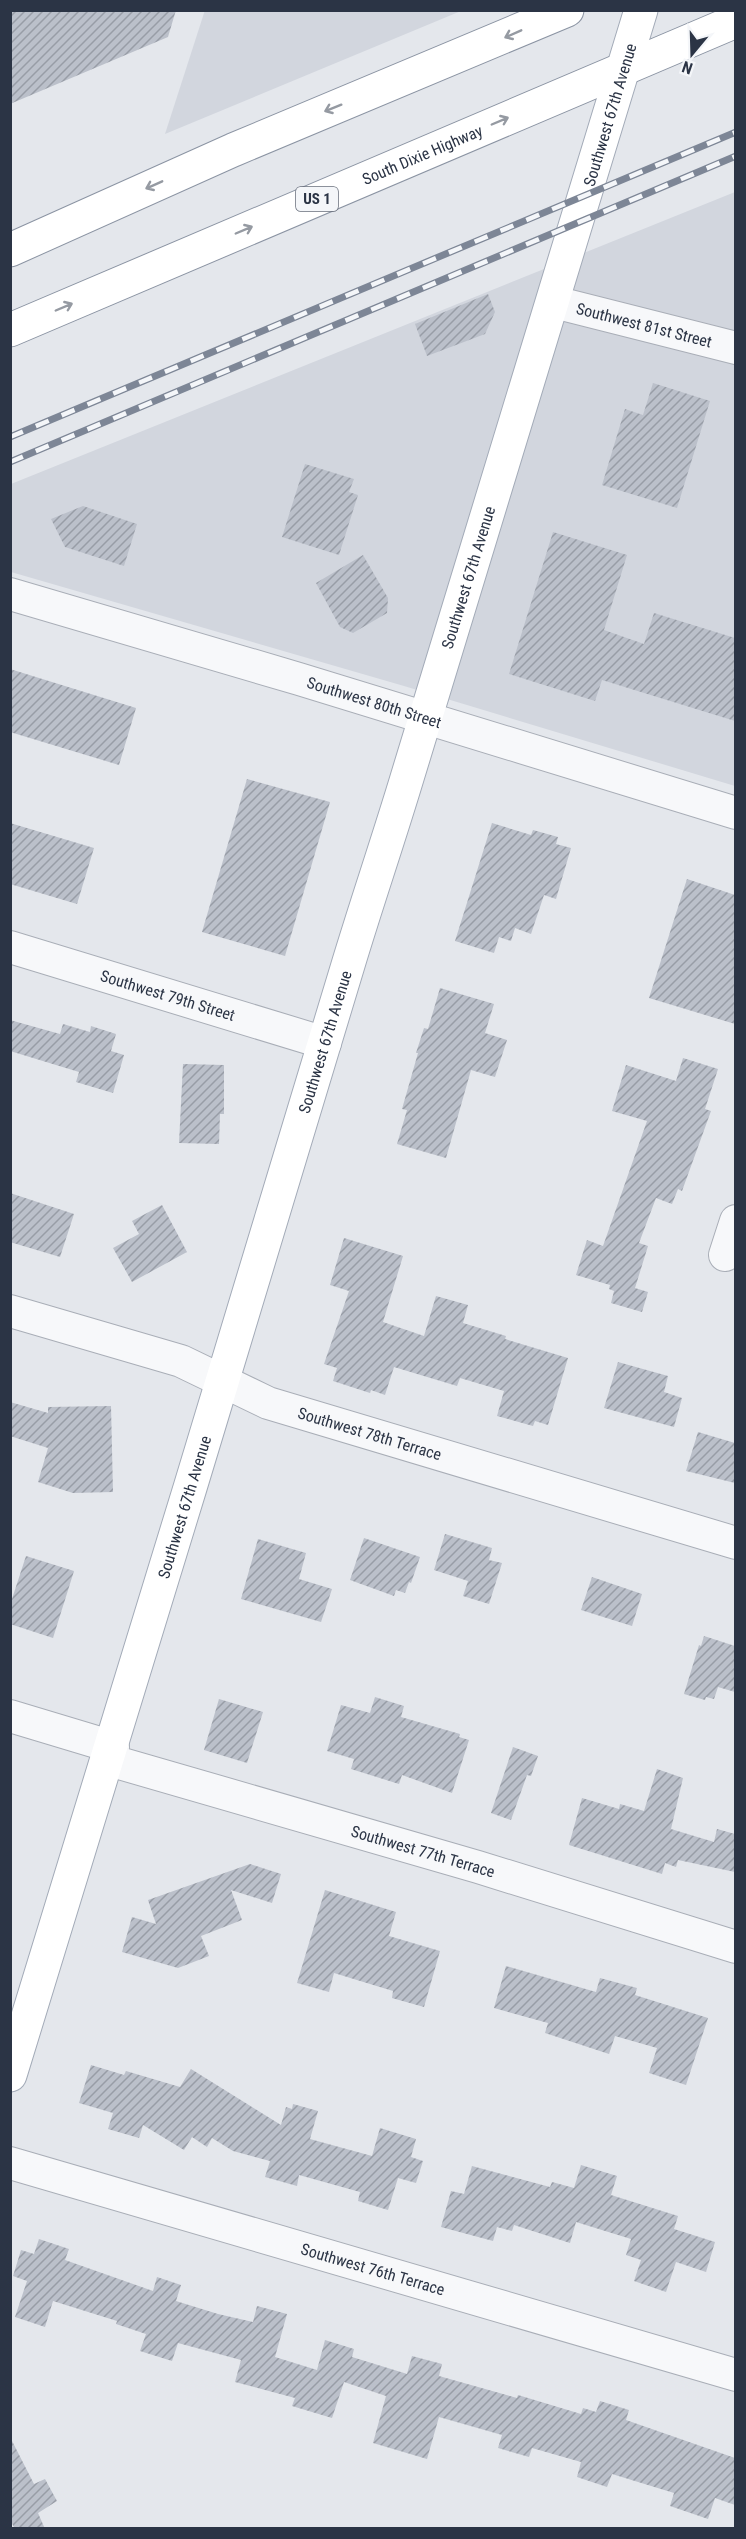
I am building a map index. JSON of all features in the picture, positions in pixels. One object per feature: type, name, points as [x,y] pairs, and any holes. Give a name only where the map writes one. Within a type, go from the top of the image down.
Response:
[{"type":"main road","points":[[10,250],[233,150],[567,10]]},
{"type":"main road","name":"Southwest 67th Avenue","points":[[10,2075],[111,1753],[221,1381],[515,419],[554,302],[641,10]]},
{"type":"main road","name":"South Dixie Highway","points":[[10,330],[735,21]]},
{"type":"street","name":"Southwest 81st Street","points":[[554,302],[735,348]]},
{"type":"street","name":"Southwest 80th Street","points":[[10,594],[735,813]]},
{"type":"street","name":"Southwest 79th Street","points":[[10,947],[325,1042]]},
{"type":"street","points":[[725,1255],[735,1221]]},
{"type":"street","name":"Southwest 78th Terrace","points":[[10,1311],[181,1361],[268,1403],[735,1543]]},
{"type":"street","name":"Southwest 77th Terrace","points":[[10,1716],[111,1753],[735,1947]]},
{"type":"street","name":"Southwest 76th Terrace","points":[[10,2163],[735,2375]]},
{"type":"shaded area","points":[[205,10],[461,10],[461,11],[165,134]]},
{"type":"shaded area","points":[[735,192],[735,786],[404,686],[11,572],[11,484]]},
{"type":"building","points":[[10,10],[176,10],[168,37],[10,104]]},
{"type":"building","points":[[488,294],[495,312],[485,334],[427,356],[415,324]]},
{"type":"building","points":[[653,383],[710,401],[677,508],[602,485],[625,409],[643,415]]},
{"type":"building","points":[[305,464],[354,479],[349,492],[358,495],[339,555],[282,537]]},
{"type":"building","points":[[83,506],[137,524],[124,566],[65,547],[51,519]]},
{"type":"building","points":[[553,532],[627,555],[604,630],[644,644],[654,613],[735,638],[735,721],[602,680],[595,701],[509,674]]},
{"type":"building","points":[[363,555],[388,598],[387,613],[353,633],[340,627],[316,583]]},
{"type":"building","points":[[10,669],[136,708],[119,765],[10,732]]},
{"type":"building","points":[[247,779],[330,802],[285,956],[202,932]]},
{"type":"building","points":[[10,823],[94,848],[77,904],[10,884]]},
{"type":"building","points":[[492,823],[531,835],[533,830],[558,837],[556,844],[571,848],[556,899],[544,895],[531,934],[515,928],[511,941],[499,937],[494,953],[455,941]]},
{"type":"building","points":[[687,879],[735,895],[735,1024],[649,998]]},
{"type":"building","points":[[440,988],[494,1004],[485,1033],[507,1040],[495,1077],[471,1070],[446,1158],[397,1144],[407,1110],[402,1109],[418,1053],[416,1053],[424,1028],[428,1029]]},
{"type":"building","points":[[10,1020],[60,1034],[63,1024],[90,1032],[91,1026],[116,1034],[111,1051],[124,1055],[113,1093],[76,1082],[79,1072],[10,1051]]},
{"type":"building","points":[[683,1058],[718,1069],[705,1109],[711,1111],[682,1191],[678,1189],[672,1204],[656,1198],[639,1243],[648,1246],[635,1288],[648,1292],[642,1312],[611,1303],[614,1291],[609,1289],[610,1285],[576,1275],[587,1240],[603,1246],[647,1121],[612,1111],[626,1065],[676,1081]]},
{"type":"building","points":[[183,1064],[224,1065],[224,1114],[220,1114],[219,1144],[179,1143]]},
{"type":"building","points":[[10,1193],[74,1214],[60,1257],[10,1242]]},
{"type":"building","points":[[162,1205],[187,1252],[132,1282],[113,1248],[139,1234],[132,1221]]},
{"type":"building","points":[[344,1238],[403,1256],[383,1322],[424,1336],[436,1296],[468,1305],[463,1323],[506,1336],[505,1339],[568,1358],[548,1425],[535,1421],[533,1426],[497,1416],[504,1391],[460,1378],[457,1386],[394,1367],[385,1395],[371,1390],[370,1393],[333,1381],[337,1368],[324,1364],[349,1291],[330,1285]]},
{"type":"building","points":[[618,1362],[668,1376],[664,1392],[682,1398],[674,1427],[604,1408]]},
{"type":"building","points":[[10,1402],[48,1413],[48,1407],[111,1406],[113,1492],[73,1493],[38,1482],[48,1448],[10,1436]]},
{"type":"building","points":[[698,1432],[735,1443],[735,1483],[686,1471]]},
{"type":"building","points":[[445,1534],[492,1548],[489,1560],[502,1563],[489,1604],[463,1596],[468,1581],[434,1570]]},
{"type":"building","points":[[364,1538],[420,1557],[405,1593],[396,1590],[394,1596],[350,1580]]},
{"type":"building","points":[[258,1539],[306,1553],[299,1579],[332,1589],[321,1622],[241,1599]]},
{"type":"building","points":[[26,1556],[74,1571],[53,1638],[10,1624],[10,1605]]},
{"type":"building","points":[[592,1577],[642,1594],[632,1626],[581,1610]]},
{"type":"building","points":[[704,1636],[735,1646],[735,1692],[718,1687],[714,1699],[706,1697],[705,1700],[684,1694]]},
{"type":"building","points":[[375,1697],[404,1706],[401,1717],[460,1734],[459,1737],[469,1740],[452,1793],[402,1775],[399,1784],[351,1769],[354,1759],[327,1751],[341,1705],[370,1713]]},
{"type":"building","points":[[219,1699],[263,1712],[247,1763],[204,1750]]},
{"type":"building","points":[[513,1747],[538,1756],[531,1776],[527,1775],[511,1820],[491,1813]]},
{"type":"building","points":[[657,1769],[683,1778],[671,1829],[714,1842],[717,1829],[735,1834],[735,1872],[678,1860],[676,1867],[665,1863],[662,1874],[569,1845],[582,1798],[619,1809],[620,1804],[644,1811]]},
{"type":"building","points":[[250,1864],[281,1874],[272,1903],[231,1890],[242,1920],[201,1936],[209,1956],[178,1968],[122,1952],[132,1917],[156,1924],[148,1900]]},
{"type":"building","points":[[325,1890],[396,1912],[389,1936],[440,1951],[424,2007],[392,1998],[393,1991],[334,1973],[329,1992],[297,1983]]},
{"type":"building","points":[[506,1966],[596,1992],[600,1978],[637,1988],[635,1995],[708,2018],[686,2085],[649,2073],[657,2048],[615,2036],[609,2054],[545,2033],[548,2023],[494,2008]]},
{"type":"building","points":[[91,2065],[124,2075],[126,2071],[180,2087],[191,2069],[281,2125],[286,2107],[292,2109],[293,2104],[318,2111],[310,2139],[372,2156],[380,2128],[416,2139],[411,2157],[423,2161],[416,2183],[398,2178],[388,2210],[358,2201],[360,2192],[299,2175],[297,2186],[265,2177],[270,2161],[233,2151],[212,2138],[207,2147],[192,2137],[184,2150],[143,2125],[139,2138],[108,2129],[113,2113],[79,2103]]},
{"type":"building","points":[[581,2165],[617,2176],[611,2195],[678,2216],[674,2229],[715,2242],[706,2272],[676,2262],[666,2292],[634,2281],[641,2260],[626,2255],[631,2239],[576,2222],[570,2243],[514,2225],[512,2231],[497,2227],[493,2241],[441,2227],[451,2191],[464,2194],[472,2166],[550,2187],[552,2182],[574,2188]]},
{"type":"building","points":[[39,2239],[69,2249],[65,2260],[153,2291],[157,2277],[181,2285],[176,2301],[218,2314],[253,2322],[257,2306],[287,2314],[275,2357],[317,2370],[325,2340],[354,2349],[352,2357],[407,2374],[412,2356],[442,2364],[439,2376],[517,2398],[518,2395],[581,2414],[583,2408],[596,2412],[600,2401],[629,2410],[626,2420],[735,2458],[735,2505],[715,2498],[708,2519],[670,2506],[674,2493],[612,2474],[607,2487],[577,2477],[581,2462],[532,2448],[529,2457],[498,2448],[502,2435],[439,2417],[427,2459],[373,2443],[386,2396],[344,2382],[332,2418],[292,2406],[295,2398],[235,2382],[241,2360],[178,2343],[172,2361],[140,2351],[146,2334],[116,2324],[117,2321],[53,2301],[45,2327],[15,2317],[27,2281],[13,2276],[21,2250],[34,2254]]},
{"type":"building","points":[[10,2437],[34,2484],[45,2479],[57,2501],[38,2513],[45,2529],[15,2529],[10,2520]]},
{"type":"railway","points":[[10,437],[736,132]]},
{"type":"railway","points":[[10,462],[736,156]]}]
